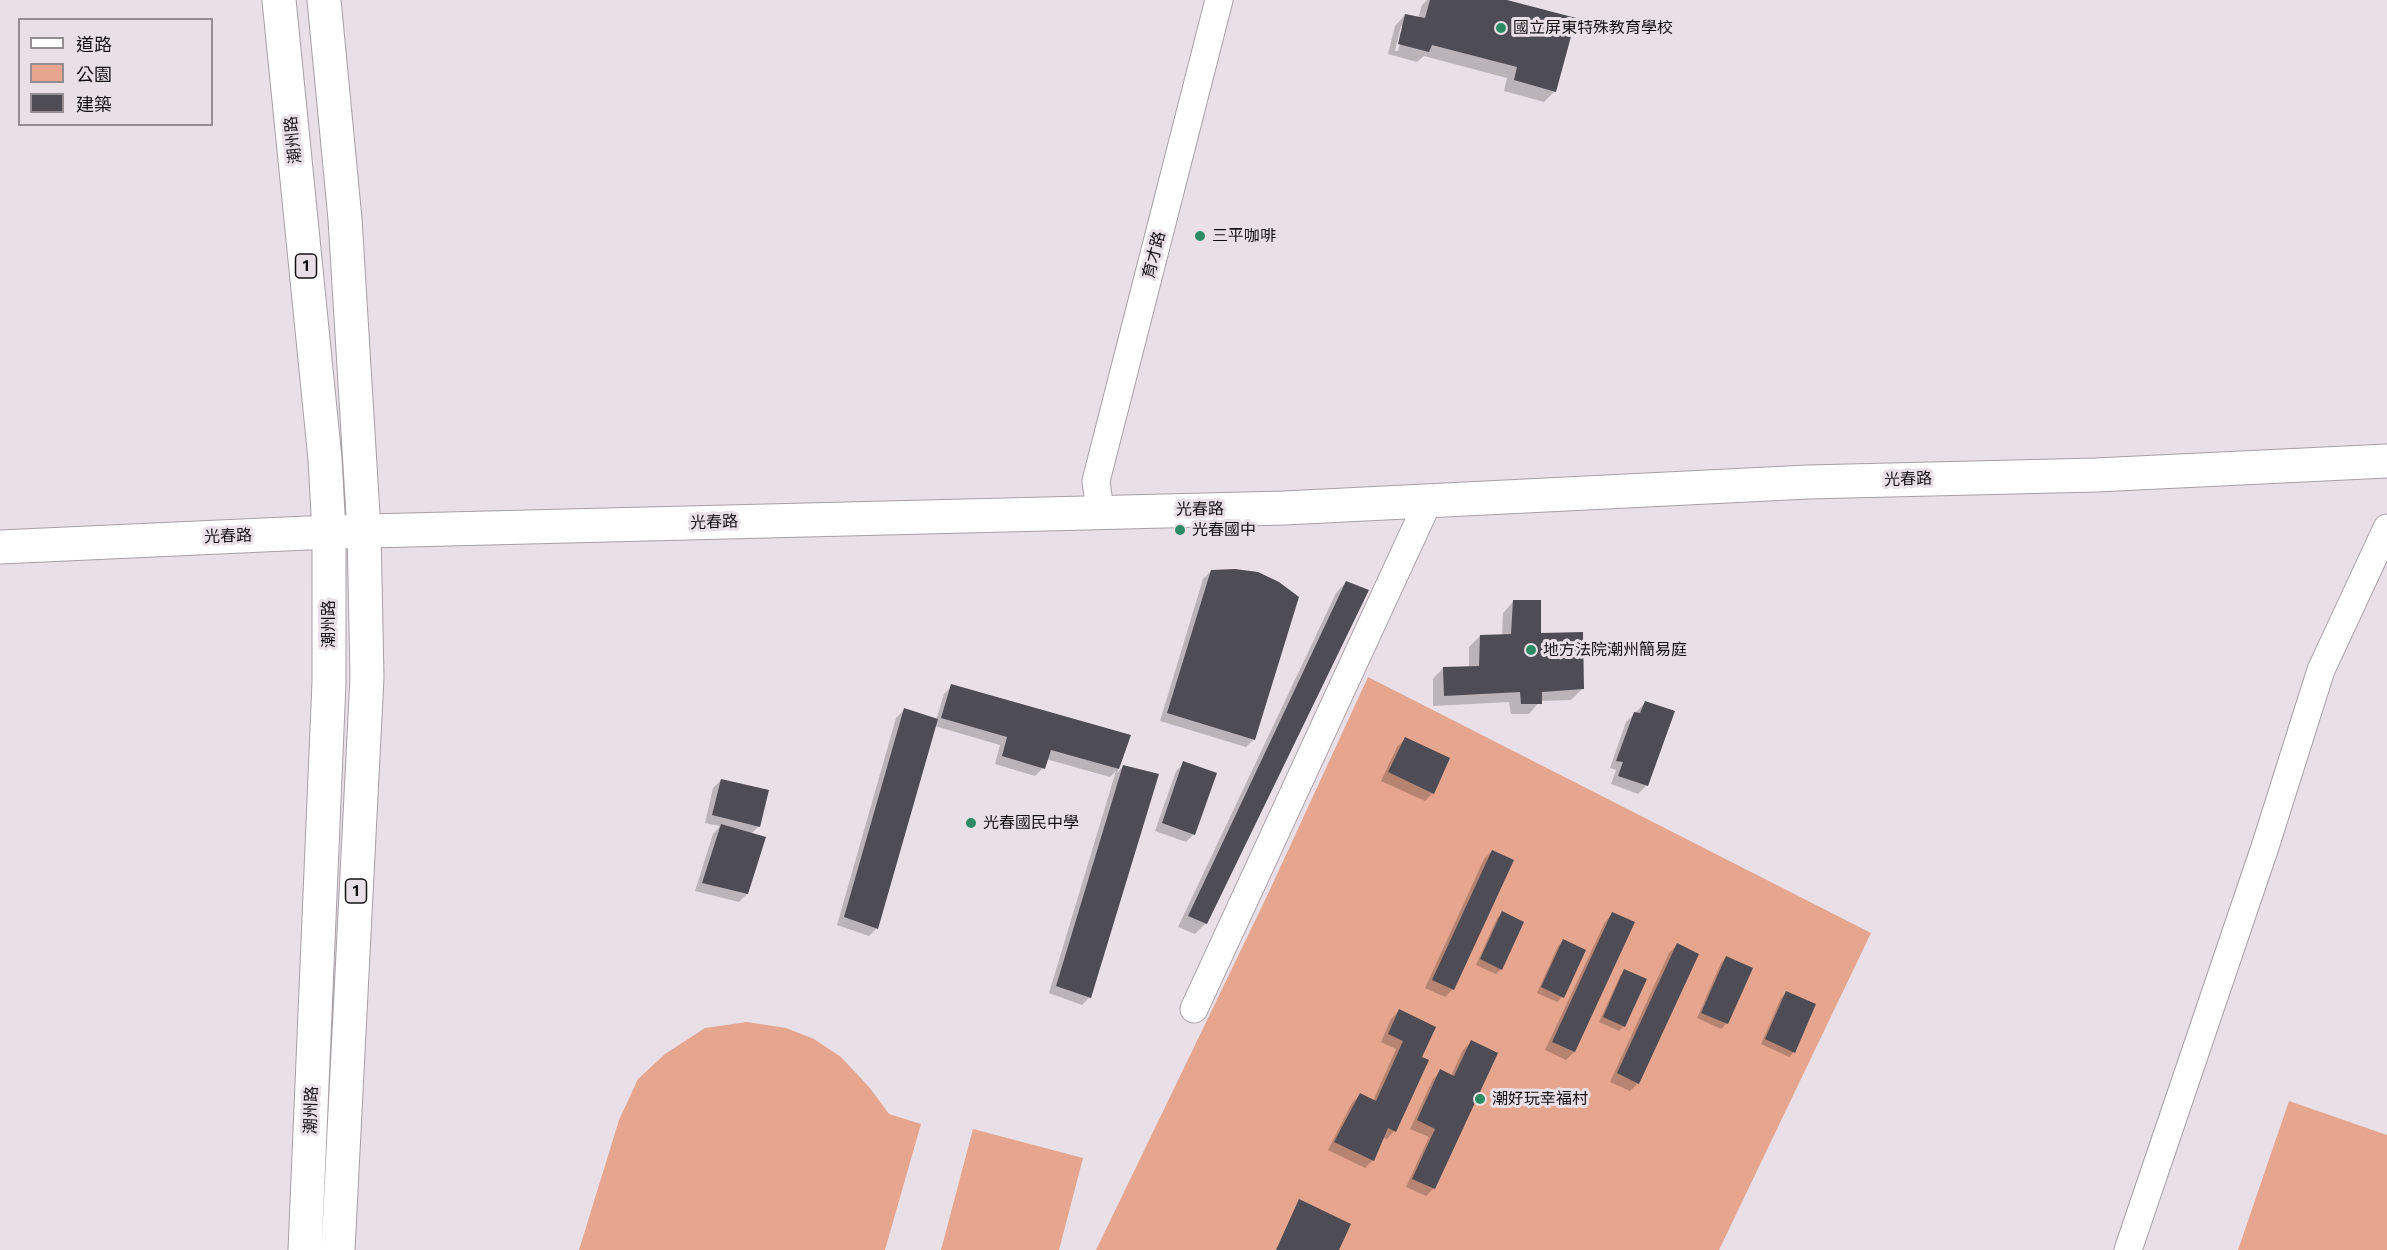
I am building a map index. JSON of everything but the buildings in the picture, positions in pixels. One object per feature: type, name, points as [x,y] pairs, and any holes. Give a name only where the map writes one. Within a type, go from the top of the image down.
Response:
[{"type":"main road","name":"潮州路","points":[[279,0],[324,447],[329,532],[329,682],[305,1250]]},
{"type":"main road","name":"潮州路","points":[[324,0],[345,219],[364,531],[366,678],[338,1250]]},
{"type":"main road","name":"光春路","points":[[0,547],[329,532],[1284,508],[1808,482],[2096,475],[2387,461]]},
{"type":"street","name":"育才路","points":[[1100,511],[1096,481],[1219,0]]},
{"type":"street","points":[[1194,1009],[1428,502]]},
{"type":"street","points":[[2128,1250],[2265,847],[2321,670],[2387,528]]},
{"type":"green space","name":"潮好玩幸福村","points":[[1368,677],[1871,933],[1719,1250],[1096,1250],[1267,896]]},
{"type":"green space","points":[[747,1022],[786,1028],[814,1039],[841,1057],[869,1087],[889,1114],[921,1124],[885,1250],[579,1250],[619,1120],[638,1079],[665,1054],[705,1028]]},
{"type":"green space","points":[[2289,1101],[2387,1135],[2387,1250],[2238,1250]]},
{"type":"green space","points":[[973,1129],[1083,1158],[1059,1250],[941,1250]]},
{"type":"place","name":"國立屏東特殊教育學校","points":[[1501,28]]},
{"type":"place","name":"三平咖啡","points":[[1200,236]]},
{"type":"place","name":"光春國中","points":[[1180,530]]},
{"type":"place","name":"地方法院潮州簡易庭","points":[[1531,650]]},
{"type":"place","name":"光春國民中學","points":[[971,823]]},
{"type":"place","name":"潮好玩幸福村","points":[[1480,1099]]}]
